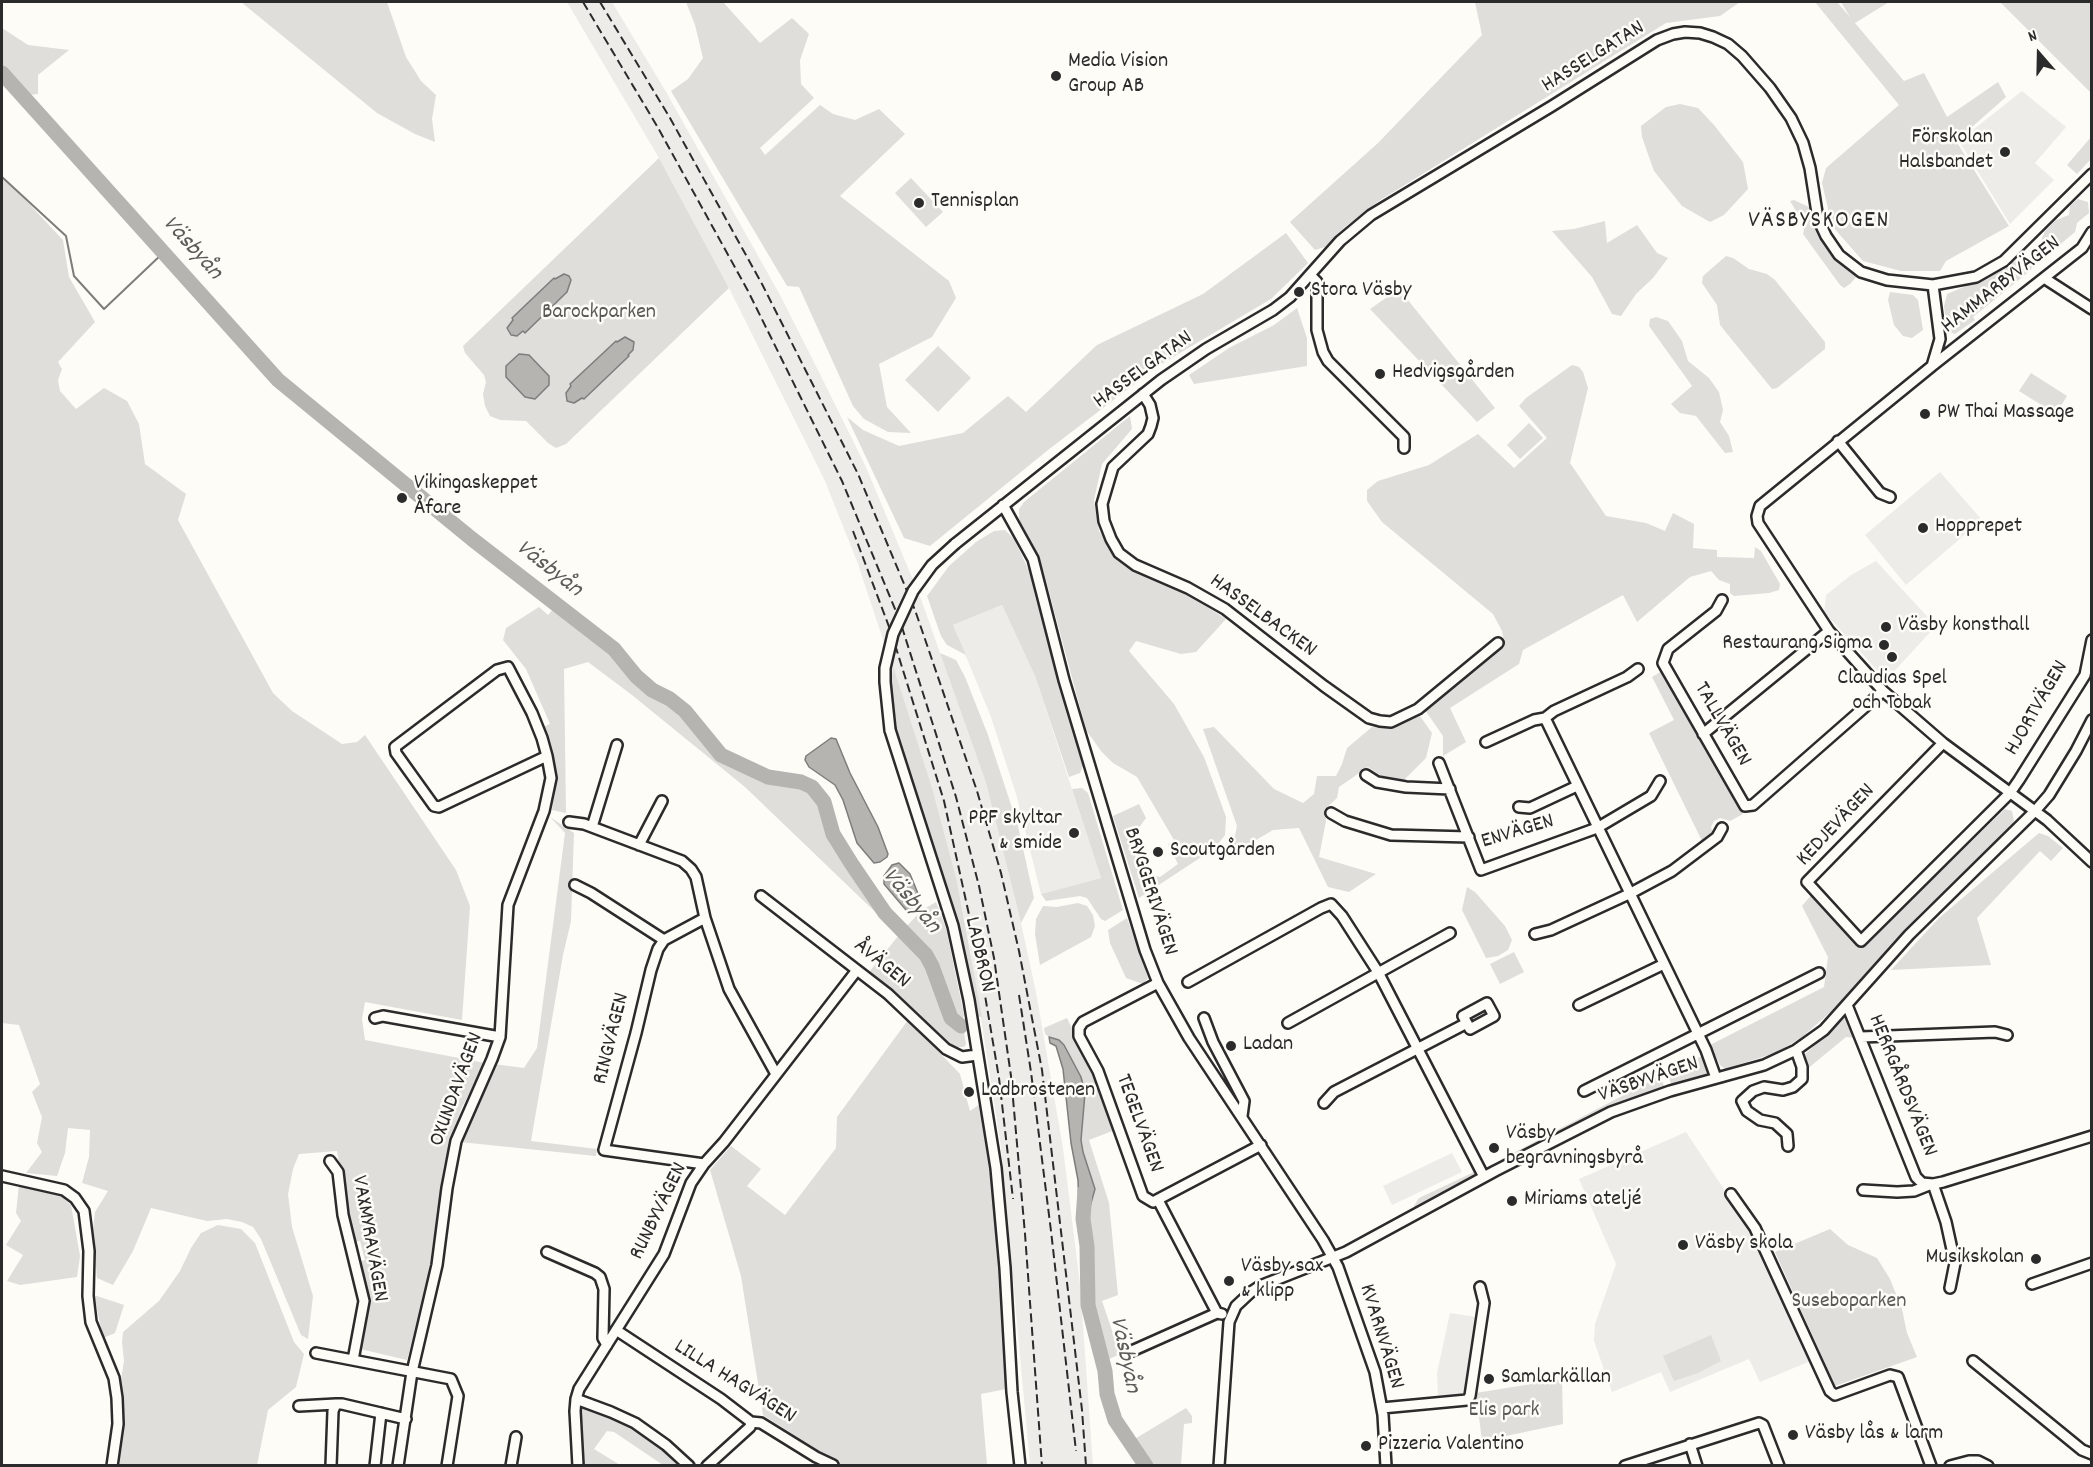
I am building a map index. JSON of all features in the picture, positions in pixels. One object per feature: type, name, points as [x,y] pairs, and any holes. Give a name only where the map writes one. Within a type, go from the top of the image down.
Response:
[{"type":"street","name":"HASSELGATAN","points":[[1003,505],[1143,394],[1206,349],[1273,310],[1290,297],[1340,242],[1371,215],[1657,40],[1685,32],[1713,37],[1728,44],[1742,56],[1770,88],[1791,118],[1803,143],[1810,168],[1818,219],[1826,236],[1839,255],[1862,272],[1887,280],[1933,285],[1976,277],[2004,261],[2091,174]]},
{"type":"street","name":"HAMMARBYVÄGEN","points":[[2091,232],[2082,248],[1838,441],[1760,506],[1757,516],[1763,533],[1829,632],[1882,690],[1943,743],[2035,811],[2084,853],[2091,862]]},
{"type":"street","points":[[1310,275],[1317,282],[1317,330],[1323,352],[1328,361],[1404,437],[1404,448]]},
{"type":"street","points":[[2044,278],[2091,309]]},
{"type":"street","name":"HAMMARBYVÄGEN","points":[[1932,366],[1940,339],[1933,285]]},
{"type":"street","name":"HASSELBACKEN","points":[[1143,394],[1150,405],[1153,418],[1151,426],[1148,434],[1113,467],[1102,504],[1104,521],[1111,539],[1119,553],[1135,565],[1188,588],[1225,609],[1324,686],[1369,718],[1380,721],[1391,722],[1418,709],[1498,644]]},
{"type":"street","points":[[1838,441],[1880,492],[1890,497]]},
{"type":"street","name":"LADBRON","points":[[1003,505],[932,565],[913,591],[893,634],[885,668],[885,682],[890,730],[953,926],[969,1000],[996,1168],[1005,1268],[1012,1392],[1020,1466]]},
{"type":"street","name":"BRYGGERIVÄGEN","points":[[1003,505],[1033,559],[1051,637],[1092,778],[1145,950],[1158,982],[1189,1038],[1333,1258]]},
{"type":"street","name":"TALLVÄGEN","points":[[1722,600],[1716,611],[1668,649],[1663,663],[1745,806],[1753,805],[1882,690]]},
{"type":"street","points":[[1704,734],[1829,632]]},
{"type":"street","name":"HJORTVÄGEN","points":[[2010,793],[2085,675],[2091,640]]},
{"type":"street","name":"OXUNDAVÄGEN","points":[[398,1466],[412,1372],[437,1265],[456,1141],[500,1037],[508,905],[546,803],[550,778],[547,756],[543,738],[508,667],[497,670],[395,747],[396,753],[434,806],[439,807],[547,756]]},
{"type":"street","points":[[1486,742],[1534,720],[1545,718],[1554,711],[1627,677],[1638,669]]},
{"type":"street","points":[[1545,718],[1699,1035],[1714,1068],[1716,1078]]},
{"type":"street","name":"VÄSBYVÄGEN","points":[[1231,1316],[1243,1299],[1260,1286],[1333,1258],[1611,1112],[1649,1098],[1775,1061],[1796,1050],[1824,1030],[1909,935],[2035,811],[2076,751],[2091,720]]},
{"type":"street","name":"KEDJEVÄGEN","points":[[1943,743],[1807,882],[1861,941],[2010,793]]},
{"type":"street","points":[[592,827],[617,745]]},
{"type":"street","name":"ENVÄGEN","points":[[1439,763],[1481,870],[1597,828]]},
{"type":"street","points":[[1366,775],[1377,782],[1397,786],[1450,789]]},
{"type":"street","points":[[1597,828],[1651,796],[1660,781]]},
{"type":"street","points":[[1519,807],[1530,808],[1577,786]]},
{"type":"street","points":[[639,845],[662,801]]},
{"type":"street","name":"ENVÄGEN","points":[[1331,813],[1345,821],[1391,835],[1469,837]]},
{"type":"street","points":[[569,822],[592,827],[682,861],[691,868],[696,877],[705,918],[729,989],[776,1074]]},
{"type":"street","points":[[1536,934],[1551,930],[1629,894],[1672,871],[1717,837],[1722,828]]},
{"type":"street","points":[[575,885],[664,940],[705,918]]},
{"type":"street","name":"ÅVÄGEN","points":[[761,896],[888,994],[946,1049],[962,1057],[977,1055]]},
{"type":"street","points":[[1188,982],[1330,904],[1342,916],[1378,972],[1484,1177]]},
{"type":"street","points":[[1288,1023],[1450,933]]},
{"type":"street","name":"RINGVÄGEN","points":[[664,940],[658,949],[651,970],[604,1150],[704,1164]]},
{"type":"street","points":[[1579,1005],[1664,964]]},
{"type":"street","name":"RUNBYVÄGEN","points":[[578,1466],[575,1438],[576,1399],[579,1389],[664,1254],[691,1183],[857,970]]},
{"type":"street","points":[[1584,1091],[1819,973]]},
{"type":"street","name":"TEGELVÄGEN","points":[[1158,982],[1083,1022],[1079,1028],[1079,1036],[1098,1071],[1143,1196],[1153,1202],[1158,1200],[1261,1145]]},
{"type":"street","name":"HERRGÅRDSVÄGEN","points":[[1847,1005],[1916,1177],[1922,1183],[1931,1184],[2091,1136]]},
{"type":"street","points":[[375,1018],[383,1016],[500,1037]]},
{"type":"street","points":[[1204,1018],[1213,1042],[1244,1101],[1242,1116]]},
{"type":"street","points":[[1323,1103],[1334,1092],[1467,1023]]},
{"type":"street","points":[[1861,1037],[1995,1032],[2007,1035]]},
{"type":"street","points":[[1788,1146],[1787,1134],[1775,1123],[1760,1120],[1747,1111],[1742,1101],[1753,1091],[1764,1087],[1783,1090],[1793,1087],[1802,1079],[1802,1067],[1796,1050]]},
{"type":"street","name":"VAXMYRAVÄGEN","points":[[330,1161],[338,1172],[343,1215],[364,1301],[353,1360]]},
{"type":"street","points":[[2,1176],[64,1190],[75,1198],[84,1211],[89,1251],[88,1296],[91,1322],[114,1378],[117,1398],[118,1425],[112,1466]]},
{"type":"street","points":[[1863,1190],[1914,1191],[1931,1184],[1946,1222],[1955,1263],[1950,1288]]},
{"type":"street","points":[[1731,1194],[1755,1228],[1830,1391],[1835,1395],[1890,1375],[1898,1377],[1931,1466]]},
{"type":"street","points":[[1158,1200],[1217,1313]]},
{"type":"street","points":[[547,1252],[600,1277],[604,1289],[603,1338],[607,1345]]},
{"type":"street","name":"KVARNVÄGEN","points":[[1333,1258],[1369,1355],[1382,1408],[1386,1466]]},
{"type":"street","points":[[2032,1284],[2091,1263]]},
{"type":"street","points":[[1382,1408],[1467,1400],[1470,1396],[1484,1303],[1480,1287]]},
{"type":"street","points":[[1125,1354],[1217,1313],[1231,1316],[1219,1466]]},
{"type":"street","name":"LILLA HAGVÄGEN","points":[[616,1330],[721,1399],[751,1422],[761,1423],[833,1465]]},
{"type":"street","points":[[316,1353],[451,1379],[458,1396],[447,1466]]},
{"type":"street","points":[[1973,1361],[2082,1450],[2091,1454]]},
{"type":"street","points":[[576,1399],[635,1423],[666,1445],[689,1466]]},
{"type":"street","points":[[331,1466],[333,1410],[336,1404]]},
{"type":"street","points":[[299,1406],[342,1404],[406,1419]]},
{"type":"street","points":[[375,1466],[381,1413]]},
{"type":"street","points":[[707,1466],[750,1427],[751,1422]]},
{"type":"street","points":[[1625,1466],[1759,1423],[1763,1425],[1779,1466]]},
{"type":"street","points":[[511,1466],[516,1437]]},
{"type":"street","points":[[1690,1444],[1697,1466]]},
{"type":"street","points":[[1950,1466],[1978,1461],[1988,1466]]},
{"type":"shaded area","points":[[567,2],[612,2],[665,90],[780,295],[816,366],[866,467],[921,599],[986,783],[1036,992],[1063,1148],[1080,1284],[1093,1465],[1030,1465],[1001,1147],[970,948],[957,881],[933,791],[858,564],[825,481],[729,288],[659,158]]},
{"type":"shaded area","name":"Förskolan Halsbandet","points":[[2022,91],[2066,127],[2035,163],[2054,180],[2010,224],[1959,141]]},
{"type":"shaded area","name":"Hopprepet","points":[[1940,472],[1982,520],[1906,585],[1865,535]]},
{"type":"shaded area","points":[[1876,561],[1936,626],[1886,680],[1824,612],[1826,595],[1851,575]]},
{"type":"shaded area","points":[[1002,605],[1035,676],[1101,878],[1041,894],[1016,794],[991,717],[953,625]]},
{"type":"shaded area","name":"Väsby skola","points":[[1686,1132],[1749,1227],[1813,1360],[1760,1382],[1749,1359],[1670,1392],[1661,1372],[1612,1392],[1594,1341],[1595,1324],[1616,1264],[1579,1179]]},
{"type":"shaded area","points":[[1452,1153],[1462,1172],[1392,1205],[1383,1186]]},
{"type":"shaded area","points":[[1450,1313],[1476,1317],[1464,1397],[1438,1395],[1437,1373]]},
{"type":"green space","points":[[241,2],[387,2],[406,57],[421,81],[436,95],[432,119],[435,142],[377,113]]},
{"type":"green space","points":[[686,2],[723,2],[760,43],[792,18],[809,34],[800,60],[801,84],[814,98],[760,148],[765,155],[820,105],[833,114],[855,120],[879,109],[905,134],[840,196],[949,281],[956,298],[932,337],[879,364],[887,407],[911,433],[888,432],[864,419],[853,406],[799,287],[787,286],[671,91],[688,79],[703,58],[695,25]]},
{"type":"green space","points":[[1475,2],[1740,2],[1720,16],[1666,23],[1379,201],[1346,226],[1325,247],[1315,250],[1290,222],[1378,143],[1482,35]]},
{"type":"green space","points":[[1815,2],[1837,2],[1850,17],[1841,2],[1889,2],[1855,23],[1904,81],[1924,73],[1947,117],[1998,82],[2006,97],[1956,141],[2009,226],[1946,261],[1940,271],[1901,271],[1863,261],[1832,226],[1822,183],[1826,168],[1899,105]]},
{"type":"green space","points":[[2000,2],[2091,2],[2091,93]]},
{"type":"green space","points":[[2,28],[28,45],[69,50],[38,75],[38,94],[29,95],[2,65]]},
{"type":"green space","points":[[1680,104],[1698,108],[1743,162],[1748,189],[1724,215],[1710,222],[1682,206],[1654,171],[1642,137],[1641,126],[1666,107]]},
{"type":"green space","points":[[2091,137],[2091,159],[2077,174],[2067,165]]},
{"type":"green space","name":"Barockparken","points":[[659,158],[729,288],[566,444],[556,448],[526,421],[500,420],[490,416],[483,394],[486,382],[484,375],[465,353],[463,346]]},
{"type":"green space","points":[[2,178],[63,240],[69,277],[95,322],[58,362],[62,369],[58,380],[60,391],[76,409],[104,388],[127,401],[139,424],[145,464],[186,494],[178,520],[273,693],[292,711],[342,744],[357,742],[365,735],[456,870],[470,906],[462,1020],[365,1002],[362,1019],[365,1040],[485,1063],[461,1109],[444,1165],[427,1284],[407,1360],[360,1349],[367,1301],[358,1262],[365,1260],[360,1241],[353,1242],[337,1151],[299,1154],[293,1169],[288,1194],[292,1227],[313,1296],[308,1339],[301,1335],[261,1239],[253,1227],[242,1222],[227,1219],[207,1221],[151,1208],[133,1251],[113,1285],[97,1278],[93,1229],[95,1212],[108,1191],[82,1183],[89,1157],[90,1130],[68,1128],[65,1153],[57,1176],[26,1173],[42,1152],[37,1143],[42,1117],[32,1092],[40,1084],[19,1025],[2,1023]]},
{"type":"green space","name":"Tennisplan","points":[[911,178],[943,212],[926,227],[895,193]]},
{"type":"green space","points":[[2078,199],[2088,202],[2089,213],[2077,223],[2075,232],[2050,253],[2041,255],[2038,248],[2045,231],[2056,220],[2069,215],[2070,206]]},
{"type":"green space","points":[[1794,200],[1809,207],[1812,220],[1822,239],[1835,257],[1857,276],[1844,288],[1803,234],[1805,226],[1790,201]]},
{"type":"green space","points":[[1605,221],[1607,243],[1637,225],[1657,253],[1668,258],[1653,278],[1636,294],[1621,316],[1612,314],[1592,277],[1552,231],[1574,229]]},
{"type":"green space","points":[[1286,233],[1308,263],[1271,299],[1158,366],[1048,450],[930,546],[904,538],[847,417],[863,430],[899,446],[963,433],[1008,396],[1026,412],[1097,345],[1203,294]]},
{"type":"green space","points":[[1726,256],[1749,269],[1767,274],[1775,280],[1825,342],[1825,349],[1777,388],[1772,389],[1720,325],[1717,305],[1702,283],[1703,276]]},
{"type":"green space","points":[[2024,258],[2032,266],[2031,270],[1973,317],[1975,320],[1955,334],[1947,331],[1944,306],[1947,294]]},
{"type":"green space","points":[[1399,289],[1495,408],[1477,422],[1370,309]]},
{"type":"green space","points":[[1890,292],[1913,295],[1918,300],[1923,330],[1912,338],[1903,336],[1894,325],[1888,300]]},
{"type":"green space","points":[[1297,308],[1307,338],[1307,366],[1194,384],[1189,375],[1229,348],[1274,325]]},
{"type":"green space","points":[[1656,317],[1668,321],[1682,341],[1688,361],[1709,378],[1719,392],[1723,410],[1720,422],[1729,436],[1733,452],[1725,453],[1696,416],[1680,413],[1671,404],[1692,386],[1649,326],[1650,319]]},
{"type":"green space","points":[[938,346],[971,378],[938,412],[905,380]]},
{"type":"green space","points":[[1572,365],[1579,367],[1583,372],[1588,388],[1570,463],[1606,516],[1646,523],[1665,531],[1673,513],[1694,524],[1693,548],[1717,550],[1717,557],[1754,558],[1755,547],[1761,551],[1780,584],[1779,590],[1734,596],[1730,593],[1730,584],[1719,580],[1711,571],[1690,577],[1637,622],[1623,595],[1523,650],[1519,664],[1450,708],[1466,742],[1443,756],[1443,736],[1425,710],[1505,646],[1502,631],[1493,614],[1382,522],[1367,501],[1367,490],[1378,481],[1429,465],[1478,434],[1514,468],[1547,438],[1519,406],[1526,398]]},
{"type":"green space","points":[[2031,373],[2067,396],[2056,414],[2019,391]]},
{"type":"green space","points":[[1130,416],[1132,429],[1102,464],[1094,500],[1099,531],[1120,561],[1190,596],[1226,619],[1196,652],[1181,654],[1136,641],[1129,651],[1174,704],[1204,757],[1226,817],[1225,835],[1215,848],[1139,898],[1113,816],[1139,804],[1146,818],[1129,841],[1142,872],[1160,877],[1178,864],[1168,844],[1174,840],[1137,777],[1113,763],[1086,730],[1044,573],[1036,553],[1020,526],[1019,517],[1019,509],[1024,502]]},
{"type":"green space","points":[[1529,423],[1543,438],[1520,459],[1507,445]]},
{"type":"green space","points":[[1005,530],[1014,539],[1031,575],[1083,766],[1080,773],[1069,777],[1035,676],[1002,605],[953,625],[966,655],[947,645],[941,636],[927,596],[949,566],[976,542],[994,531]]},
{"type":"green space","points":[[539,607],[548,615],[554,608],[589,633],[611,653],[632,678],[681,713],[720,759],[747,774],[774,782],[801,785],[812,793],[821,806],[829,836],[875,905],[896,929],[895,931],[745,787],[588,662],[564,669],[566,813],[552,810],[556,782],[543,727],[550,724],[526,669],[503,640],[506,628]]},
{"type":"green space","points":[[940,653],[956,660],[965,677],[988,735],[1018,826],[1034,898],[1021,923],[986,783]]},
{"type":"green space","points":[[893,666],[933,791],[957,881],[982,1017],[976,1016],[952,901],[924,823],[895,730],[890,700]]},
{"type":"green space","points":[[1662,671],[1743,814],[1730,821],[1720,818],[1714,821],[1711,827],[1713,833],[1702,841],[1649,733],[1674,720],[1652,677]]},
{"type":"green space","points":[[1420,716],[1432,733],[1426,758],[1403,781],[1383,777],[1368,767],[1339,787],[1337,798],[1324,810],[1326,821],[1319,857],[1376,874],[1349,892],[1328,887],[1299,828],[1273,830],[1231,855],[1237,826],[1203,729],[1214,727],[1274,789],[1303,803],[1314,794],[1317,776],[1336,776],[1347,748],[1372,727],[1388,728]]},
{"type":"green space","points":[[1082,788],[1088,793],[1123,910],[1105,921],[1101,919],[1087,898],[1080,896],[1046,901],[1041,894],[1101,878],[1072,789]]},
{"type":"green space","points":[[2005,809],[2012,811],[2014,821],[2011,827],[1923,911],[1834,1009],[1801,1038],[1775,1053],[1725,1069],[1720,1065],[1710,1045],[1824,987],[1828,957],[1802,906],[1813,893],[1867,943]]},
{"type":"green space","points":[[550,817],[574,833],[571,921],[531,1141],[597,1149],[596,1156],[460,1142],[471,1122],[494,1064],[524,1068],[537,1048],[565,833]]},
{"type":"green space","points":[[2039,833],[2048,836],[2063,848],[2051,861],[2040,851],[1977,918],[1991,965],[1891,970],[1939,918]]},
{"type":"green space","points":[[1467,887],[1475,892],[1505,926],[1512,940],[1508,950],[1498,956],[1486,958],[1462,910]]},
{"type":"green space","points":[[936,902],[946,928],[964,1015],[962,1020],[957,1020],[936,965],[924,946],[905,928],[922,910]]},
{"type":"green space","points":[[1078,903],[1087,906],[1093,915],[1095,926],[1091,937],[1040,965],[1035,934],[1036,919],[1043,906],[1057,907]]},
{"type":"green space","points":[[1127,918],[1148,978],[1143,984],[1126,978],[1110,943],[1108,930]]},
{"type":"green space","points":[[899,935],[919,953],[928,966],[948,1020],[955,1029],[964,1032],[966,1044],[964,1047],[950,1046],[869,972]]},
{"type":"green space","points":[[1514,952],[1524,972],[1500,984],[1490,964]]},
{"type":"green space","points":[[1847,1016],[1856,1038],[1846,1037],[1806,1070],[1805,1054]]},
{"type":"green space","points":[[1067,1018],[1093,1073],[1115,1130],[1089,1140],[1109,1203],[1118,1295],[1102,1301],[1120,1354],[1107,1360],[1092,1304],[1091,1245],[1086,1219],[1095,1189],[1081,1140],[1085,1093],[1059,1040],[1045,1034],[1044,1028]]},
{"type":"green space","points":[[908,1020],[960,1074],[970,1111],[980,1104],[993,1197],[1006,1389],[981,1394],[987,1465],[837,1465],[833,1460],[763,1415],[741,1276],[710,1170],[731,1146],[761,1169],[747,1186],[785,1215],[836,1148],[837,1117]]},
{"type":"green space","points":[[1704,1055],[1711,1070],[1706,1076],[1675,1085],[1671,1083],[1668,1076],[1671,1071]]},
{"type":"green space","points":[[1660,1076],[1665,1088],[1633,1098],[1501,1162],[1500,1160]]},
{"type":"green space","points":[[1474,1172],[1474,1177],[1416,1210],[1414,1206],[1419,1198]]},
{"type":"green space","points":[[19,1184],[51,1191],[71,1205],[80,1256],[77,1277],[20,1285],[7,1281],[23,1255],[6,1245],[21,1221],[16,1213]]},
{"type":"green space","points":[[218,1225],[241,1229],[255,1243],[294,1342],[304,1354],[296,1387],[268,1410],[257,1465],[117,1466],[124,1411],[121,1380],[124,1361],[123,1332],[159,1301],[180,1271],[201,1233]]},
{"type":"green space","name":"Suseboparken","points":[[1830,1229],[1848,1245],[1877,1258],[1890,1279],[1917,1357],[1835,1386],[1775,1252]]},
{"type":"green space","points":[[94,1295],[124,1305],[115,1333],[103,1338]]},
{"type":"green space","points":[[1711,1335],[1721,1361],[1698,1373],[1674,1381],[1663,1356]]},
{"type":"green space","name":"Elis park","points":[[1562,1379],[1563,1424],[1482,1441],[1476,1393]]},
{"type":"green space","points":[[582,1406],[632,1426],[665,1447],[683,1464],[663,1465],[614,1432],[607,1431],[594,1449],[620,1465],[584,1465]]},
{"type":"green space","points":[[1186,1408],[1192,1416],[1192,1423],[1184,1424],[1181,1465],[1152,1465],[1133,1440]]},
{"type":"water","points":[[564,274],[571,280],[567,292],[525,333],[523,331],[517,336],[511,335],[507,328],[512,318],[554,278]]},
{"type":"water","points":[[625,337],[634,342],[629,356],[584,399],[574,403],[567,401],[566,393],[570,384],[616,341]]},
{"type":"water","points":[[519,354],[529,355],[549,376],[549,385],[535,399],[525,397],[506,377],[506,366]]},
{"type":"water","points":[[831,738],[836,739],[850,773],[878,827],[888,854],[880,862],[874,863],[857,843],[843,800],[835,785],[809,767],[805,760],[806,756]]},
{"type":"water","points":[[899,863],[910,874],[919,896],[917,905],[910,910],[906,910],[884,884],[884,876],[892,865]]},
{"type":"water","points":[[1049,1037],[1059,1040],[1064,1045],[1081,1077],[1085,1093],[1081,1140],[1095,1189],[1089,1210],[1079,1207],[1078,1180],[1071,1143],[1063,1069],[1056,1046],[1050,1043]]},
{"type":"waterway","name":"Väsbyån","points":[[2,73],[278,380],[472,539],[614,649],[636,676],[652,690],[670,699],[685,711],[721,755],[768,777],[801,782],[812,787],[824,802],[833,834],[851,863],[885,913],[926,955],[951,1018],[961,1026]]},
{"type":"waterway","points":[[2,177],[66,236],[74,276],[104,309],[163,253]]},
{"type":"waterway","name":"Väsbyån","points":[[1085,1191],[1083,1219],[1087,1246],[1088,1305],[1105,1371],[1107,1394],[1115,1420],[1146,1466]]},
{"type":"railway","points":[[583,2],[657,126],[748,291],[842,481],[900,621],[956,797],[979,886],[994,958],[1011,1076],[1042,1466]]},
{"type":"railway","points":[[600,2],[670,118],[762,284],[858,474],[915,610],[977,791],[1001,873],[1042,1070],[1082,1410],[1086,1466]]},
{"type":"railway","points":[[853,531],[891,632],[944,801],[979,960],[999,1078],[1013,1199]]},
{"type":"railway","points":[[1019,995],[1051,1231],[1076,1451]]},
{"type":"place","name":"Media Vision Group AB","points":[[1056,76]]},
{"type":"place","name":"Förskolan Halsbandet","points":[[2005,152]]},
{"type":"place","name":"Tennisplan","points":[[919,203]]},
{"type":"place","name":"Stora Väsby","points":[[1299,292]]},
{"type":"place","name":"Hedvigsgården","points":[[1380,374]]},
{"type":"place","name":"PW Thai Massage","points":[[1925,414]]},
{"type":"place","name":"Vikingaskeppet Åfare","points":[[402,498]]},
{"type":"place","name":"Hopprepet","points":[[1923,528]]},
{"type":"place","name":"Väsby konsthall","points":[[1886,627]]},
{"type":"place","name":"Restaurang Sigma","points":[[1884,645]]},
{"type":"place","name":"Claudias Spel och Tobak","points":[[1892,657]]},
{"type":"place","name":"PPF skyltar & smide","points":[[1074,833]]},
{"type":"place","name":"Scoutgården","points":[[1158,852]]},
{"type":"place","name":"Ladan","points":[[1231,1046]]},
{"type":"place","name":"Ladbrostenen","points":[[969,1092]]},
{"type":"place","name":"Väsby begravningsbyrå","points":[[1494,1148]]},
{"type":"place","name":"Miriams ateljé","points":[[1512,1201]]},
{"type":"place","name":"Väsby skola","points":[[1683,1245]]},
{"type":"place","name":"Musikskolan","points":[[2036,1259]]},
{"type":"place","name":"Väsby sax & klipp","points":[[1229,1281]]},
{"type":"place","name":"Samlarkällan","points":[[1489,1379]]},
{"type":"place","name":"Väsby lås & larm","points":[[1793,1435]]},
{"type":"place","name":"Pizzeria Valentino","points":[[1366,1446]]},
{"type":"district","name":"VÄSBYSKOGEN","points":[[1819,223]]}]
